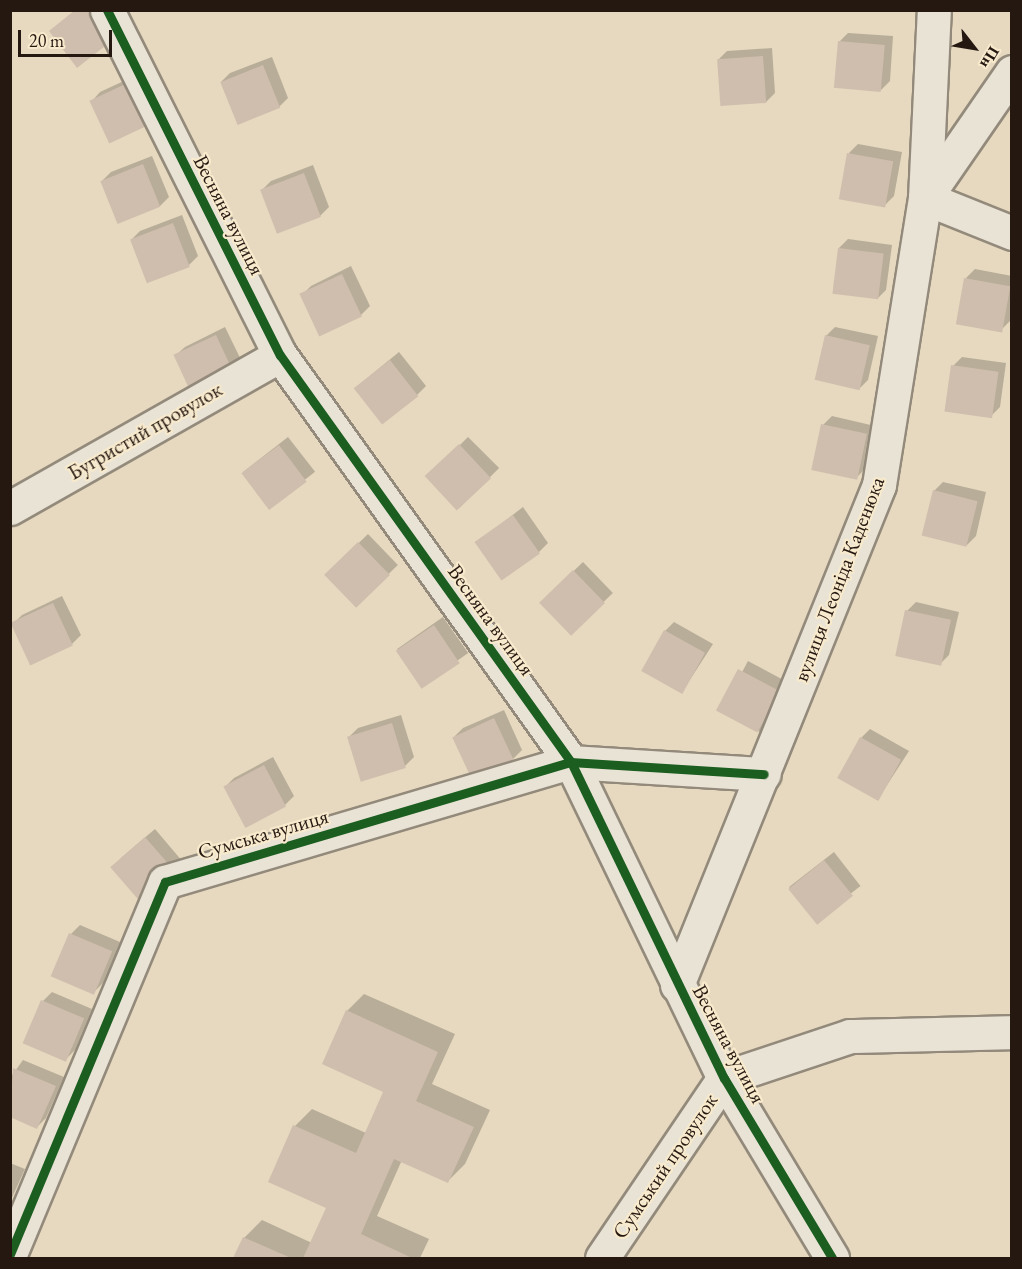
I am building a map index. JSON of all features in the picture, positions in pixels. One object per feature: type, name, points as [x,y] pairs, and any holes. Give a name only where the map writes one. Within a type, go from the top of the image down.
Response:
[{"type":"street","name":"Весняна вулиця","points":[[107,10],[280,355],[571,762],[724,1078],[832,1258]]},
{"type":"street","name":"вулиця Леоніда Каденюка","points":[[677,984],[764,774],[879,485],[925,198],[934,10]]},
{"type":"street","points":[[1011,72],[925,198],[1011,233]]},
{"type":"street","name":"Бугристий провулок","points":[[10,508],[280,355]]},
{"type":"street","name":"Сумська вулиця","points":[[10,1254],[165,882],[571,762],[764,774]]},
{"type":"street","name":"Сумський провулок","points":[[602,1258],[724,1078],[850,1036],[1011,1032]]},
{"type":"building","points":[[75,10],[92,10],[114,39],[77,68],[49,31]]},
{"type":"building","points":[[838,41],[885,45],[881,92],[834,88]]},
{"type":"building","points":[[763,56],[766,103],[720,106],[717,59]]},
{"type":"building","points":[[263,65],[280,108],[238,125],[220,82]]},
{"type":"building","points":[[132,81],[152,124],[109,143],[89,101]]},
{"type":"building","points":[[847,153],[893,161],[885,207],[839,199]]},
{"type":"building","points":[[143,164],[160,207],[118,224],[100,181]]},
{"type":"building","points":[[304,173],[321,217],[277,234],[260,190]]},
{"type":"building","points":[[173,223],[190,267],[147,283],[130,239]]},
{"type":"building","points":[[838,248],[884,254],[878,299],[832,294]]},
{"type":"building","points":[[342,274],[362,317],[319,336],[299,294]]},
{"type":"building","points":[[964,278],[1010,286],[1002,332],[956,324]]},
{"type":"building","points":[[216,335],[236,378],[193,397],[173,355]]},
{"type":"building","points":[[825,335],[870,345],[859,390],[815,380]]},
{"type":"building","points":[[390,360],[418,396],[382,425],[354,388]]},
{"type":"building","points":[[951,365],[999,372],[992,418],[944,412]]},
{"type":"building","points":[[821,424],[867,434],[857,480],[811,470]]},
{"type":"building","points":[[459,444],[491,478],[457,510],[425,476]]},
{"type":"building","points":[[279,445],[307,482],[269,510],[241,473]]},
{"type":"building","points":[[933,490],[978,501],[966,547],[922,536]]},
{"type":"building","points":[[513,515],[540,554],[501,580],[474,542]]},
{"type":"building","points":[[358,542],[390,575],[356,608],[324,575]]},
{"type":"building","points":[[573,570],[605,603],[571,636],[539,603]]},
{"type":"building","points":[[53,603],[73,646],[30,665],[10,623]]},
{"type":"building","points":[[905,610],[951,620],[941,666],[895,656]]},
{"type":"building","points":[[434,625],[460,663],[422,689],[396,651]]},
{"type":"building","points":[[664,630],[705,653],[682,694],[641,671]]},
{"type":"building","points":[[738,669],[779,691],[757,733],[716,710]]},
{"type":"building","points":[[494,718],[514,761],[472,780],[452,737]]},
{"type":"building","points":[[392,723],[406,768],[361,782],[347,737]]},
{"type":"building","points":[[860,737],[901,760],[878,801],[837,778]]},
{"type":"building","points":[[264,765],[286,806],[245,828],[223,787]]},
{"type":"building","points":[[145,837],[175,872],[140,902],[110,867]]},
{"type":"building","points":[[824,860],[853,896],[817,925],[788,889]]},
{"type":"building","points":[[69,933],[112,951],[94,995],[51,976]]},
{"type":"building","points":[[41,1000],[84,1018],[66,1062],[23,1043]]},
{"type":"building","points":[[346,1010],[438,1052],[416,1101],[474,1127],[448,1183],[394,1159],[361,1234],[412,1258],[303,1258],[326,1208],[268,1182],[293,1125],[356,1153],[383,1092],[322,1064]]},
{"type":"building","points":[[13,1068],[56,1086],[37,1129],[10,1117]]},
{"type":"building","points":[[243,1237],[291,1258],[233,1258]]},
{"type":"cycle path","points":[[107,10],[280,355],[571,762],[724,1078],[832,1258]]},
{"type":"cycle path","points":[[10,1254],[165,882],[571,762],[764,774]]}]
